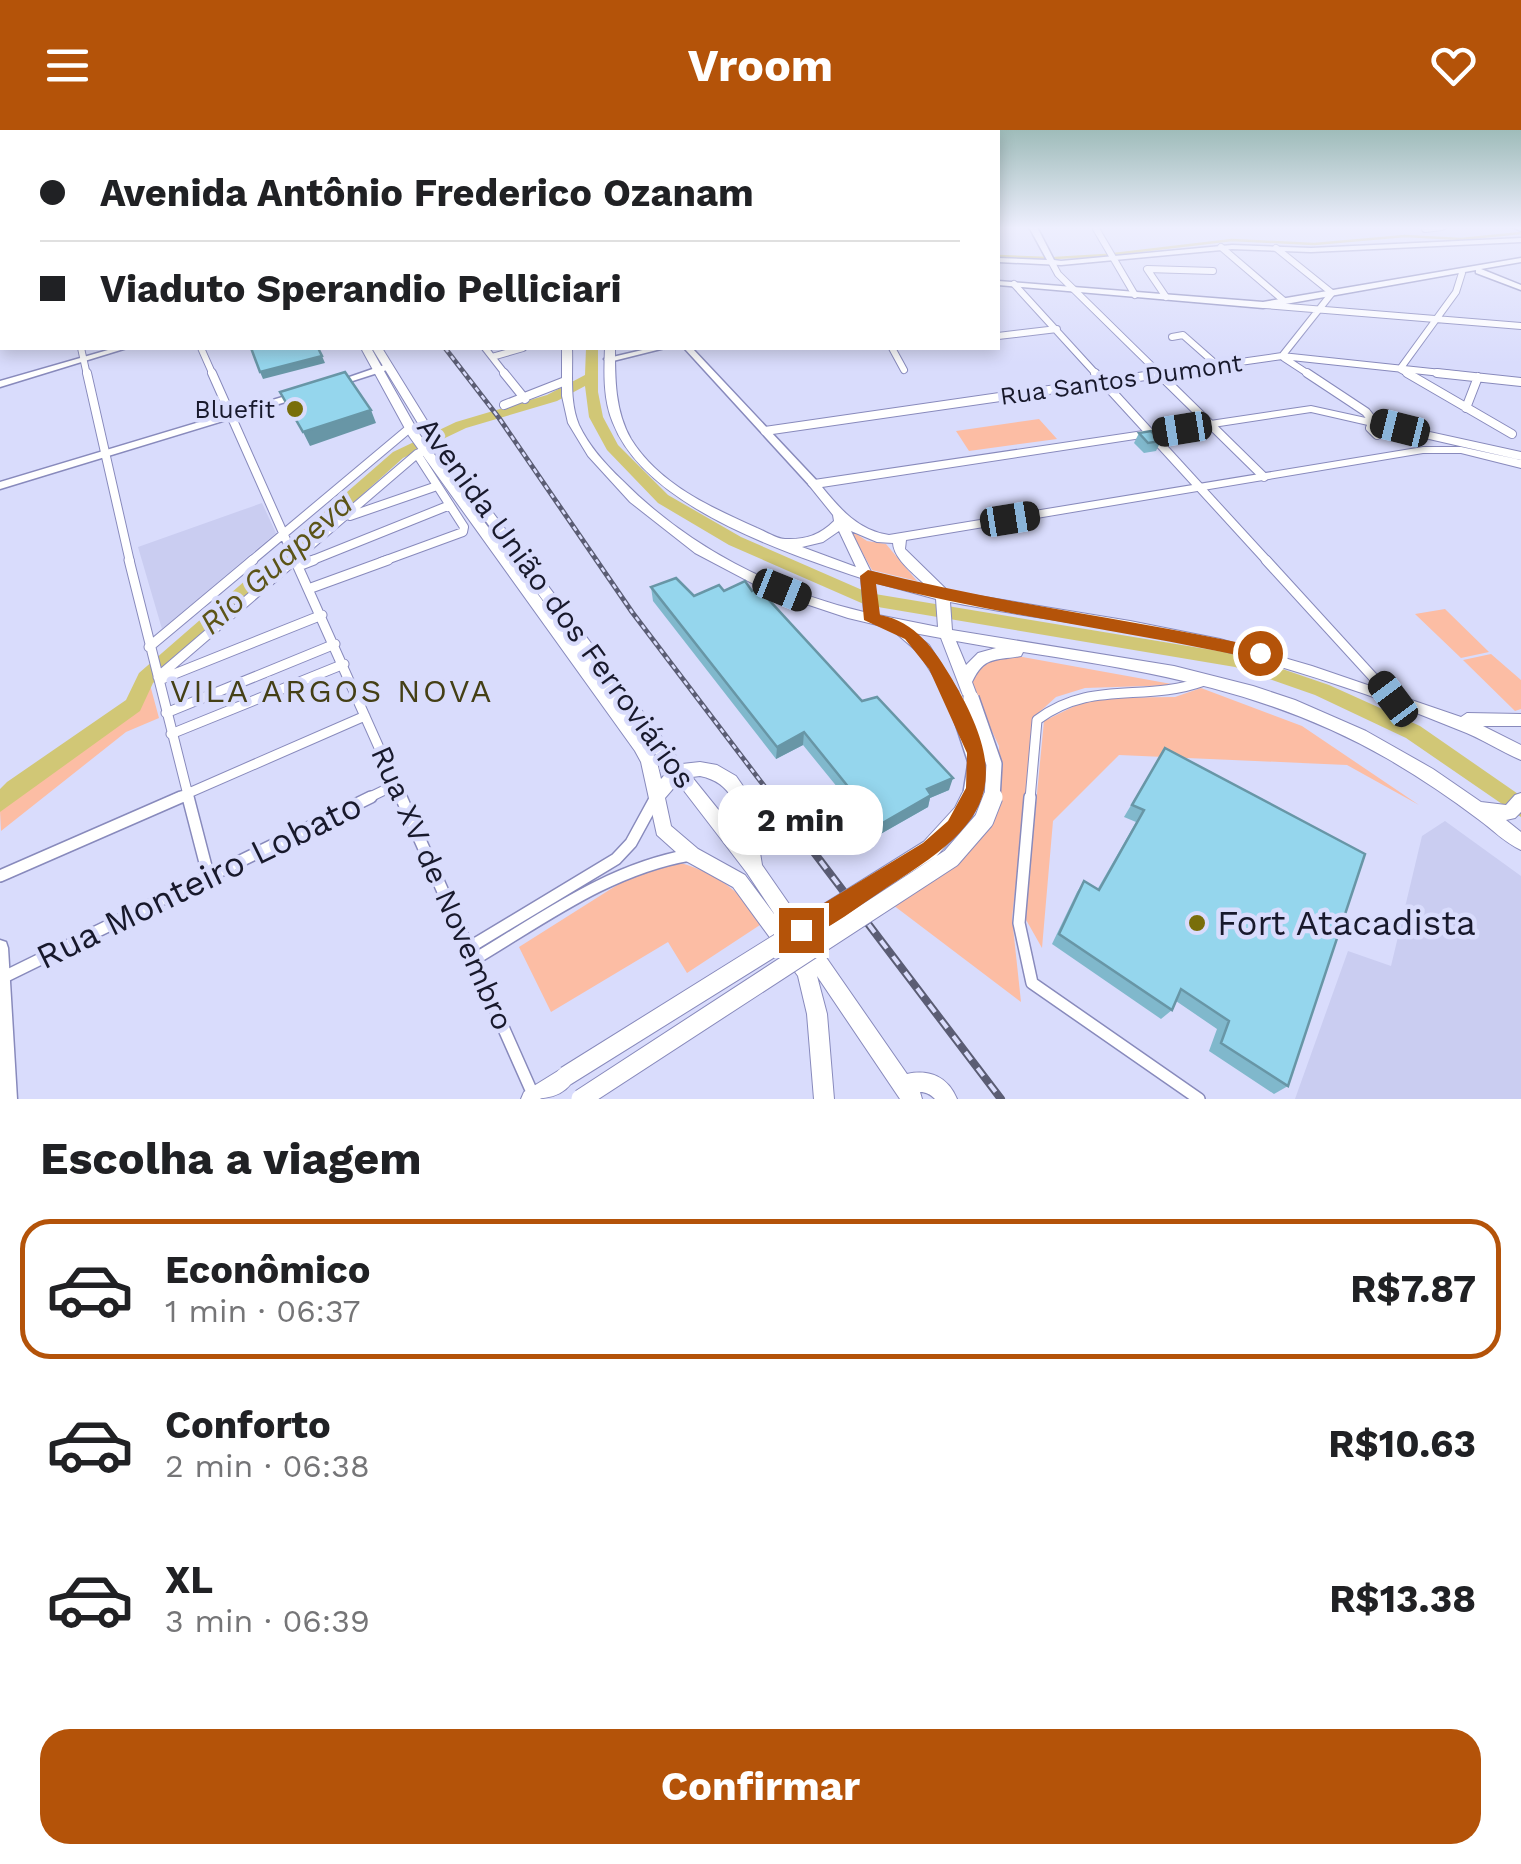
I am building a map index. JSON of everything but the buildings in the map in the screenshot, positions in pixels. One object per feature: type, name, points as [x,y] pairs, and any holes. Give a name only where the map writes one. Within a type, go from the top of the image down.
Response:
[{"type":"main road","points":[[1000,282],[1264,305],[1466,272]]},
{"type":"main road","points":[[1482,272],[1521,288]]},
{"type":"main road","name":"Avenida União dos Ferroviários","points":[[368,350],[424,442],[641,746],[663,830],[692,856],[739,881],[806,972],[817,1014],[824,1099]]},
{"type":"main road","name":"Avenida União dos Ferroviários","points":[[377,350],[382,369]]},
{"type":"main road","points":[[567,350],[573,422],[611,476],[682,537],[754,579],[838,613],[944,626],[1250,690],[1320,717],[1488,812],[1515,806]]},
{"type":"main road","points":[[641,350],[610,353],[609,392],[624,436],[669,487],[772,540],[869,582],[1156,631],[1260,653],[1484,732],[1521,753]]},
{"type":"main road","points":[[692,350],[832,507],[869,582],[877,618]]},
{"type":"main road","points":[[0,384],[82,353]]},
{"type":"main road","points":[[327,386],[382,369]]},
{"type":"main road","points":[[0,486],[310,392]]},
{"type":"main road","points":[[814,484],[1311,408],[1521,456]]},
{"type":"main road","points":[[1402,428],[1442,448]]},
{"type":"main road","name":"Avenida União dos Ferroviários","points":[[424,442],[753,867],[908,1092]]},
{"type":"main road","points":[[1442,448],[1447,442],[1472,445]]},
{"type":"main road","points":[[832,507],[867,536],[879,539],[1423,450],[1442,448],[1521,464]]},
{"type":"main road","points":[[772,540],[807,543],[826,538],[840,521]]},
{"type":"main road","points":[[533,1098],[930,849],[955,828],[969,808],[978,770],[963,693],[944,626],[943,597],[904,556],[899,549],[900,537]]},
{"type":"main road","points":[[581,1099],[951,858],[986,822],[995,759],[963,693],[911,635],[877,618]]},
{"type":"main road","points":[[963,693],[972,662],[983,654],[1069,654]]},
{"type":"main road","points":[[1439,716],[1480,722],[1521,720]]},
{"type":"main road","points":[[656,796],[678,771],[710,768],[739,792],[745,806],[753,867]]},
{"type":"main road","points":[[1472,802],[1521,842]]},
{"type":"main road","points":[[0,948],[8,1099]]},
{"type":"main road","points":[[908,1092],[931,1083],[940,1087],[947,1099]]},
{"type":"street","points":[[1060,272],[1264,477]]},
{"type":"street","points":[[1122,272],[1135,295]]},
{"type":"street","points":[[1149,272],[1166,297]]},
{"type":"street","points":[[1250,272],[1283,300]]},
{"type":"street","points":[[1303,272],[1330,296],[1282,356],[1366,412],[1374,421],[1370,428],[1376,434]]},
{"type":"street","points":[[1462,273],[1456,292],[1400,368],[1512,434]]},
{"type":"street","points":[[1014,284],[1393,699]]},
{"type":"street","points":[[1264,305],[1521,326]]},
{"type":"street","points":[[1000,336],[1057,329]]},
{"type":"street","points":[[1172,337],[1183,335],[1217,365]]},
{"type":"street","name":"Rua XV de Novembro","points":[[204,350],[533,1098]]},
{"type":"street","points":[[487,350],[525,399]]},
{"type":"street","points":[[492,356],[515,350]]},
{"type":"street","points":[[893,350],[904,370]]},
{"type":"street","points":[[82,353],[171,734],[209,878]]},
{"type":"street","name":"Rua Santos Dumont","points":[[765,431],[1282,356],[1521,382]]},
{"type":"street","points":[[1466,408],[1478,377]]},
{"type":"street","points":[[504,405],[568,383]]},
{"type":"street","points":[[151,650],[288,535],[424,442]]},
{"type":"street","points":[[311,588],[459,534],[464,527],[437,486],[424,442]]},
{"type":"street","points":[[158,676],[344,518],[424,442]]},
{"type":"street","points":[[344,518],[437,486]]},
{"type":"street","points":[[298,558],[450,505]]},
{"type":"street","points":[[158,676],[322,615]]},
{"type":"street","points":[[166,713],[335,644]]},
{"type":"street","points":[[171,734],[344,664]]},
{"type":"street","points":[[1199,1099],[1032,983],[1018,923],[1037,720],[1058,701],[1087,692],[1174,691],[1207,680]]},
{"type":"street","points":[[0,876],[365,716]]},
{"type":"street","name":"Rua Monteiro Lobato","points":[[2,978],[397,784]]},
{"type":"street","points":[[472,953],[616,859],[631,843],[656,796]]},
{"type":"street","points":[[472,953],[623,871],[665,858],[692,856]]},
{"type":"shaded area","points":[[1039,419],[1057,439],[969,451],[956,431]]},
{"type":"shaded area","points":[[262,503],[276,533],[162,629],[138,547]]},
{"type":"shaded area","points":[[849,529],[867,541],[886,544],[917,581],[872,570]]},
{"type":"shaded area","points":[[1445,609],[1489,652],[1461,658],[1415,614]]},
{"type":"shaded area","points":[[1491,654],[1521,680],[1521,709],[1515,711],[1463,660]]},
{"type":"shaded area","points":[[994,656],[1017,656],[1177,685],[1085,688],[1056,697],[1034,717],[1012,918],[1021,1002],[893,905],[961,858],[990,829],[999,810],[999,746],[969,683],[976,664]]},
{"type":"shaded area","points":[[149,681],[159,718],[126,732],[1,831],[0,811],[29,784],[139,703]]},
{"type":"shaded area","points":[[1201,688],[1302,726],[1419,805],[1347,765],[1119,755],[1053,821],[1042,948],[1025,918],[1044,721],[1091,698],[1175,697]]},
{"type":"shaded area","points":[[1445,821],[1521,876],[1521,1099],[1295,1099],[1348,951],[1391,966],[1422,836]]},
{"type":"shaded area","points":[[681,863],[728,886],[763,923],[687,973],[668,942],[551,1012],[519,947],[633,875]]},
{"type":"waterway","points":[[592,350],[591,392],[596,417],[612,447],[663,499],[735,541],[866,599],[1236,660],[1322,690],[1413,732],[1521,808]]},
{"type":"waterway","name":"Rio Guapeva","points":[[0,803],[14,788],[133,705],[146,678],[398,455],[461,425],[552,398],[590,378]]},
{"type":"railway","points":[[447,350],[499,418],[632,612],[774,799]]},
{"type":"railway","points":[[772,797],[1001,1099]]},
{"type":"place","name":"Bluefit","points":[[295,409]]},
{"type":"place","name":"Fort Atacadista","points":[[1197,923]]},
{"type":"district","name":"VILA ARGOS NOVA","points":[[332,691]]},
{"type":"route","points":[[801,930],[930,849],[955,828],[969,808],[976,788],[977,753],[954,698],[935,664],[911,635],[887,622],[872,620],[868,576],[943,595],[1260,653]]}]
